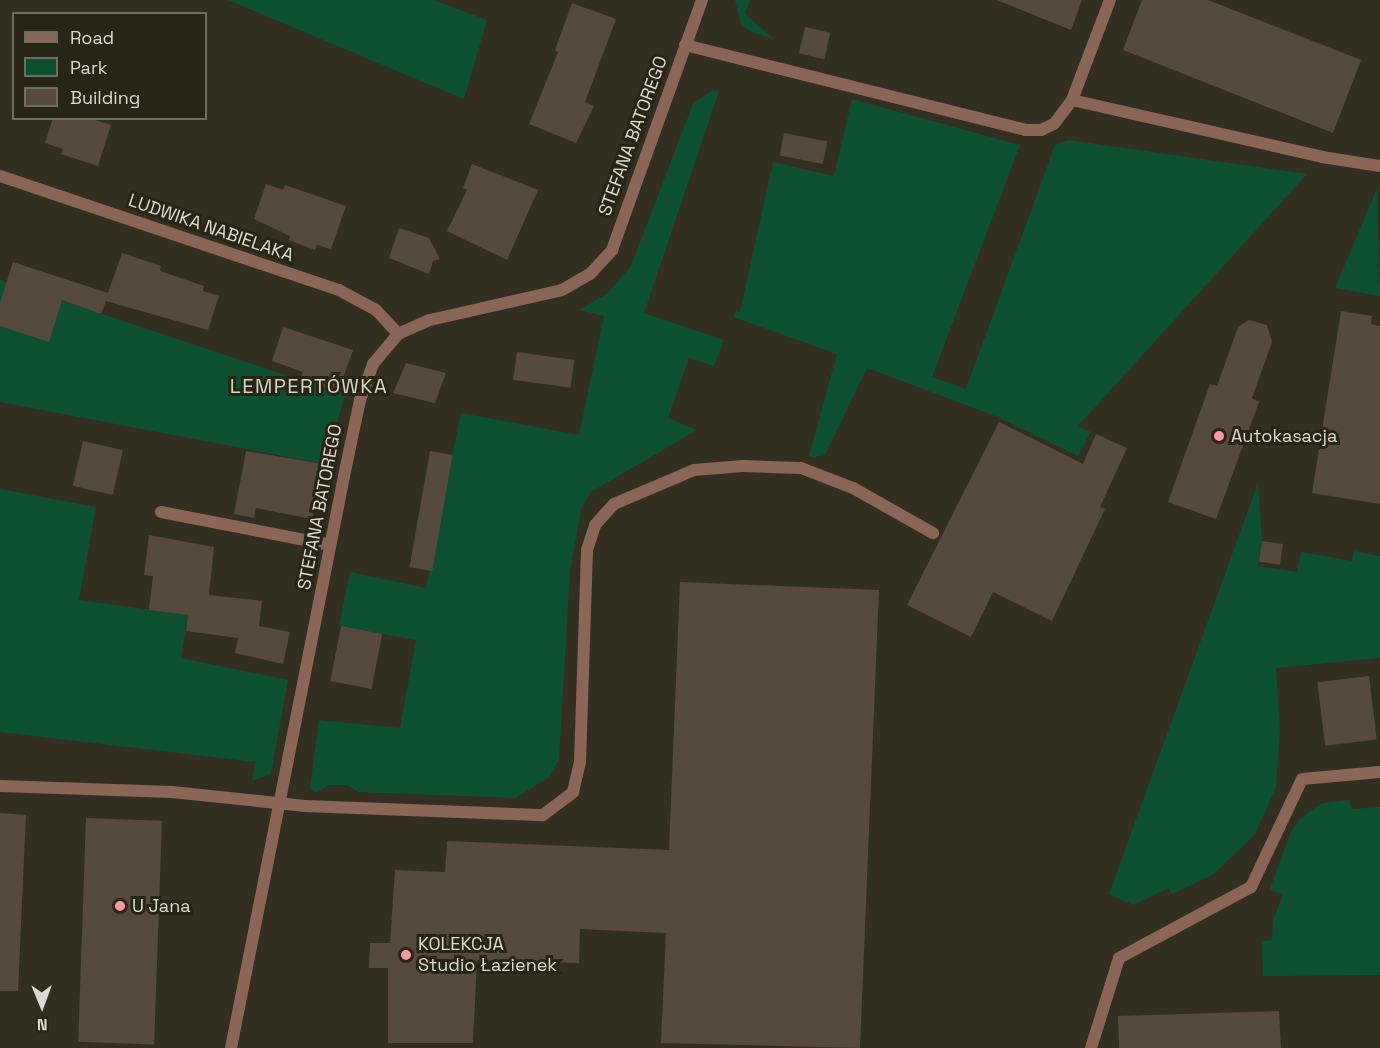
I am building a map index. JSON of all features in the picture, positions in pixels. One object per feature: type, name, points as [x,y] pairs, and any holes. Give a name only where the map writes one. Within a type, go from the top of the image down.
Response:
[{"type":"street","name":"STEFANA BATOREGO","points":[[231,1048],[360,400],[373,364],[398,334],[430,320],[562,290],[590,274],[612,250],[702,0]]},
{"type":"street","points":[[685,45],[1025,130],[1041,130],[1054,124],[1071,100],[1110,0]]},
{"type":"street","points":[[1071,100],[1322,157],[1380,166]]},
{"type":"street","name":"LUDWIKA NABIELAKA","points":[[0,176],[339,290],[376,310],[398,334]]},
{"type":"street","points":[[0,786],[172,792],[281,804],[521,817],[543,814],[559,806],[573,792],[580,762],[587,550],[595,525],[608,511],[641,490],[694,470],[739,466],[801,468],[853,488],[933,533]]},
{"type":"street","points":[[162,513],[330,545]]},
{"type":"street","points":[[1091,1048],[1119,958],[1251,888],[1302,779],[1380,772]]},
{"type":"green space","points":[[228,0],[434,0],[487,20],[464,99]]},
{"type":"green space","points":[[735,0],[750,0],[745,14],[774,39],[752,32],[741,24]]},
{"type":"green space","points":[[713,90],[719,91],[644,313],[724,340],[714,366],[689,358],[668,418],[697,430],[591,492],[582,506],[570,571],[559,760],[548,778],[515,798],[358,792],[347,785],[329,785],[316,793],[310,788],[319,720],[400,728],[416,640],[339,626],[350,572],[426,588],[461,413],[579,435],[604,316],[579,310],[607,294],[631,266],[693,104]]},
{"type":"green space","points":[[852,99],[1020,145],[932,377],[966,389],[1055,145],[1068,140],[1307,174],[1078,426],[1091,432],[1078,456],[995,416],[867,368],[825,455],[814,457],[809,456],[837,354],[733,317],[736,311],[740,312],[773,162],[834,176]]},
{"type":"green space","points":[[1377,185],[1380,296],[1335,288],[1376,191]]},
{"type":"green space","points":[[0,280],[345,395],[325,464],[0,402]]},
{"type":"green space","points":[[1258,483],[1262,541],[1258,566],[1297,572],[1301,552],[1352,561],[1354,551],[1380,556],[1380,658],[1276,668],[1280,729],[1276,787],[1255,834],[1214,874],[1172,894],[1169,888],[1133,905],[1109,894]]},
{"type":"green space","points":[[0,489],[96,507],[79,600],[188,615],[181,658],[288,680],[271,774],[252,781],[255,762],[0,732]]},
{"type":"green space","points":[[1349,800],[1352,809],[1380,807],[1380,975],[1263,976],[1262,941],[1272,940],[1273,920],[1283,895],[1270,889],[1290,834],[1299,820],[1323,803]]},
{"type":"building","points":[[997,0],[1082,0],[1071,30]]},
{"type":"building","points":[[1142,0],[1208,0],[1361,60],[1333,133],[1123,50]]},
{"type":"building","points":[[572,3],[616,19],[585,102],[594,106],[576,143],[529,124],[558,52],[555,50]]},
{"type":"building","points":[[805,27],[830,33],[824,59],[799,53]]},
{"type":"building","points":[[52,120],[95,120],[111,125],[98,166],[61,154],[63,149],[45,143]]},
{"type":"building","points":[[784,133],[827,141],[823,164],[780,156]]},
{"type":"building","points":[[472,164],[538,190],[507,260],[447,231],[467,190],[463,188]]},
{"type":"building","points":[[266,184],[283,190],[285,185],[346,206],[331,249],[317,245],[315,250],[289,240],[290,236],[254,219]]},
{"type":"building","points":[[399,228],[429,238],[440,259],[433,261],[429,274],[389,258]]},
{"type":"building","points":[[122,253],[161,266],[160,271],[204,286],[203,291],[219,296],[208,330],[106,301],[101,314],[62,300],[49,342],[0,326],[0,303],[13,262],[108,293]]},
{"type":"building","points":[[1341,311],[1372,316],[1371,324],[1380,326],[1380,504],[1312,493]]},
{"type":"building","name":"Autokasacja","points":[[1249,320],[1267,325],[1272,342],[1252,398],[1259,402],[1216,519],[1168,502],[1210,384],[1217,386],[1238,327]]},
{"type":"building","points":[[283,327],[353,350],[338,392],[300,380],[303,372],[272,361]]},
{"type":"building","points":[[517,352],[574,360],[571,388],[513,380]]},
{"type":"building","points":[[406,363],[446,373],[435,403],[393,393]]},
{"type":"building","points":[[999,422],[1083,464],[1096,434],[1127,448],[1100,507],[1105,509],[1052,621],[993,592],[971,637],[907,605]]},
{"type":"building","points":[[83,441],[123,450],[113,495],[73,486]]},
{"type":"building","points":[[246,451],[323,464],[312,519],[256,508],[254,518],[234,514]]},
{"type":"building","points":[[430,451],[453,455],[432,571],[410,567]]},
{"type":"building","points":[[149,535],[214,547],[209,595],[262,601],[259,626],[290,632],[283,664],[235,653],[238,638],[186,631],[188,615],[149,610],[153,576],[144,575]]},
{"type":"building","points":[[1262,541],[1283,544],[1280,565],[1259,562]]},
{"type":"building","points":[[680,582],[879,590],[860,1048],[661,1043],[666,933],[580,929],[579,963],[477,960],[473,1043],[388,1043],[388,968],[369,968],[370,943],[390,943],[395,870],[445,872],[447,841],[669,850]]},
{"type":"building","points":[[341,626],[382,634],[372,689],[330,681]]},
{"type":"building","points":[[1369,676],[1377,740],[1325,746],[1317,682]]},
{"type":"building","points":[[0,813],[26,815],[18,991],[0,991]]},
{"type":"building","name":"U Jana","points":[[86,818],[162,821],[154,1045],[78,1042]]},
{"type":"building","points":[[1279,1011],[1281,1048],[1119,1048],[1118,1016]]},
{"type":"place","name":"Autokasacja","points":[[1219,436]]},
{"type":"place","name":"U Jana","points":[[120,906]]},
{"type":"place","name":"KOLEKCJA Studio Łazienek","points":[[406,955]]},
{"type":"district","name":"LEMPERTÓWKA","points":[[309,386]]}]
